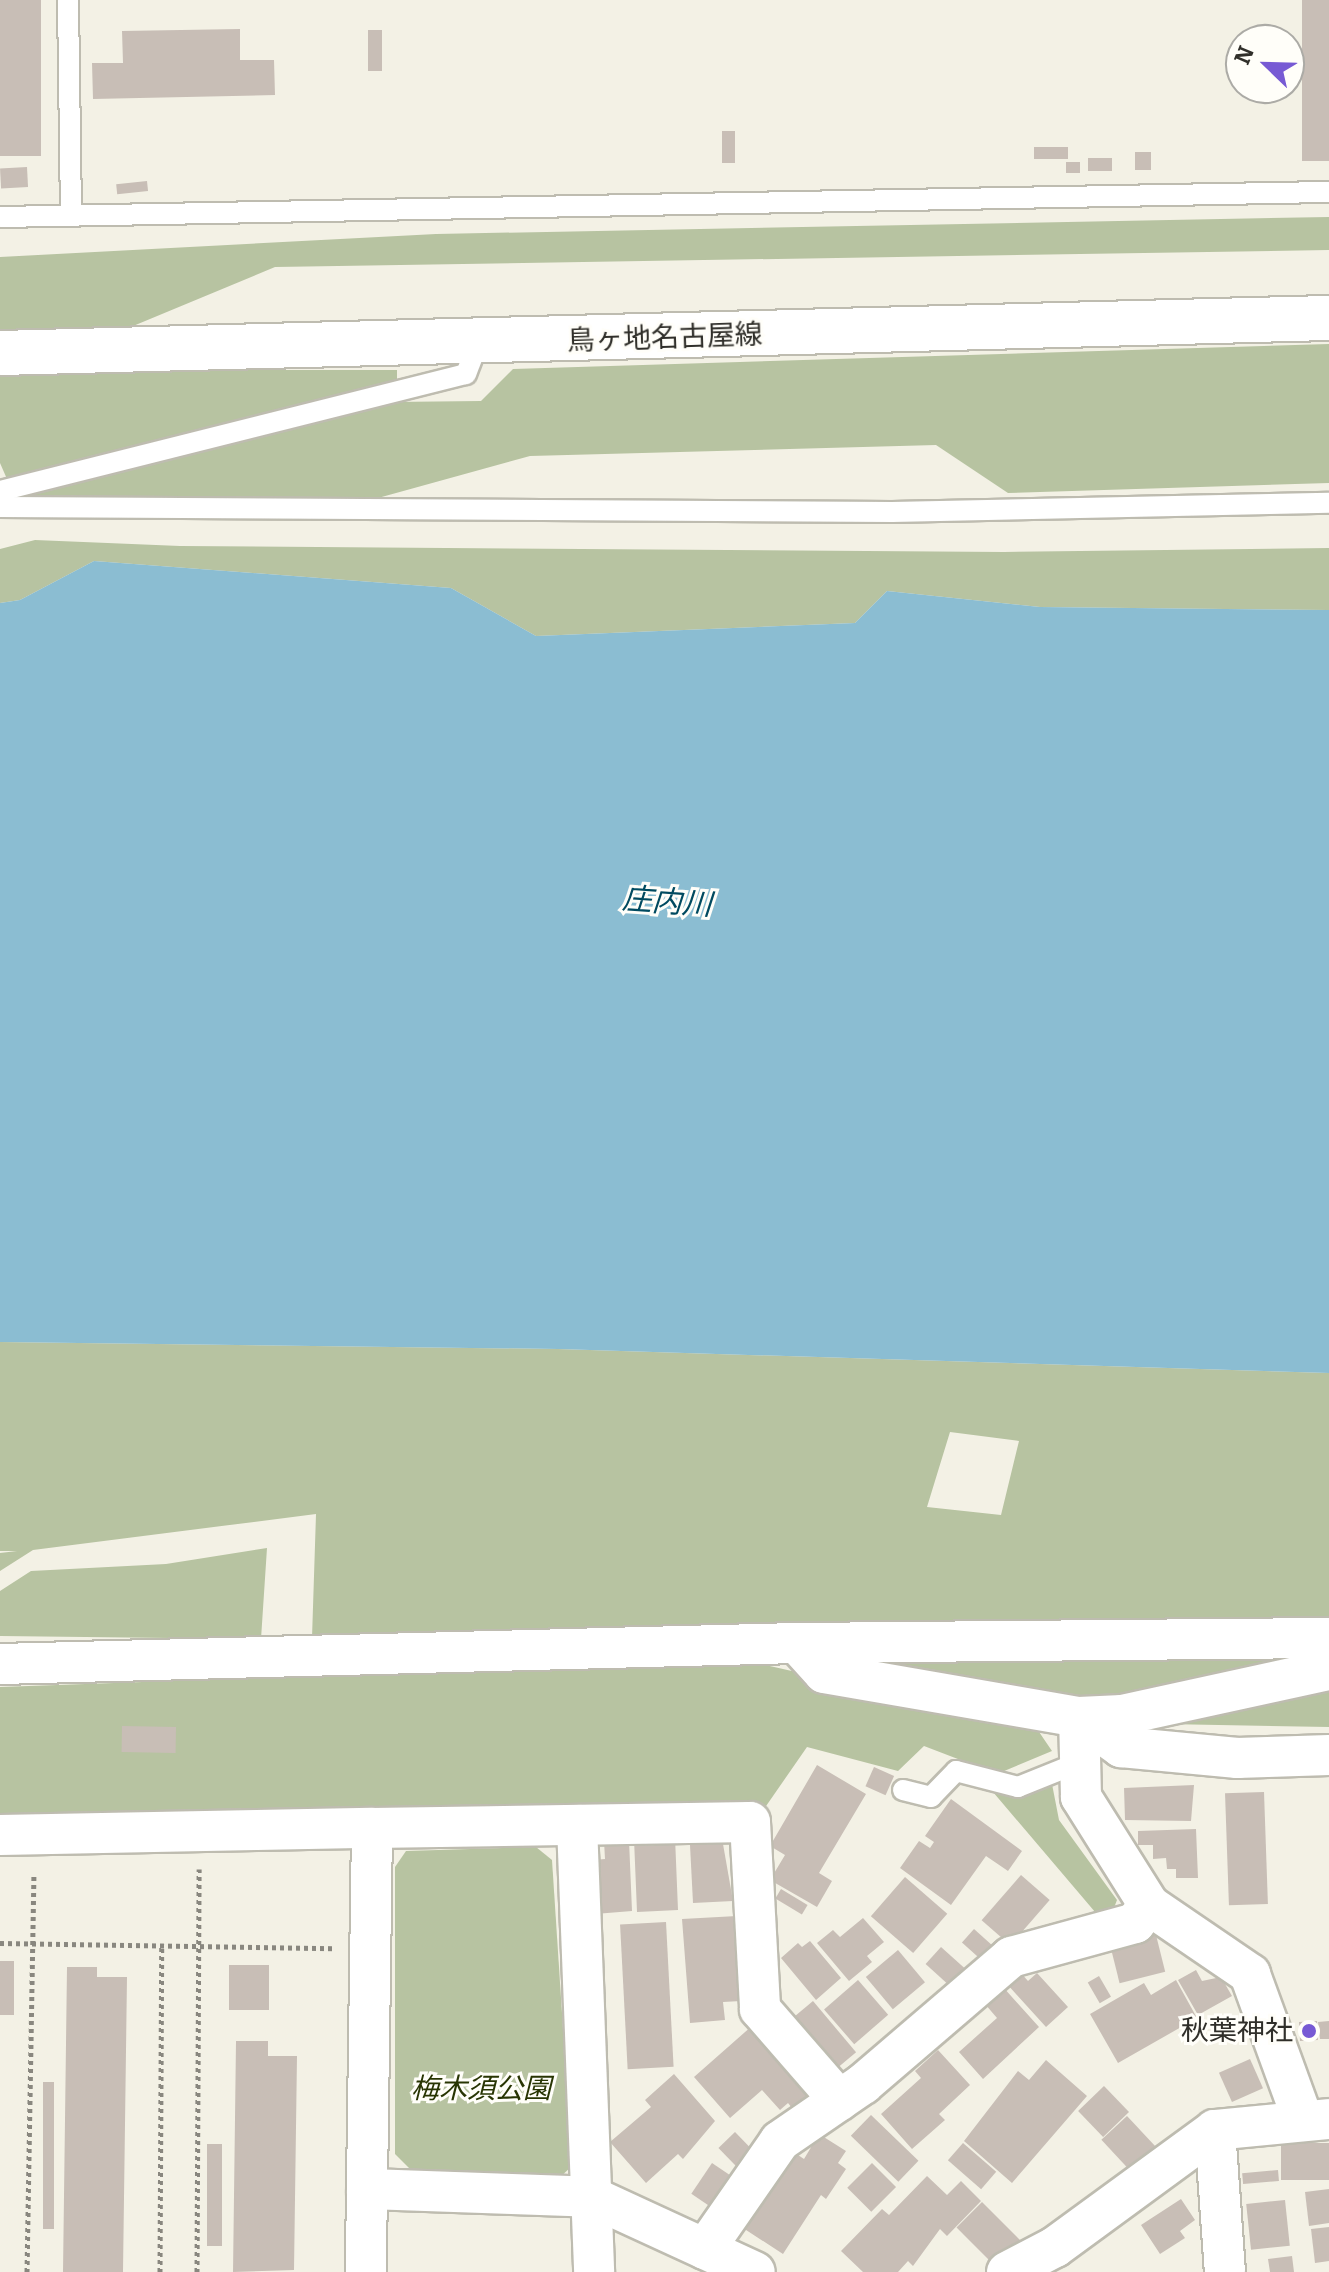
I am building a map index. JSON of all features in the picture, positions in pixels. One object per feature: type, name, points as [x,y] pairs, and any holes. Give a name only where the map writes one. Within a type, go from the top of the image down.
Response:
[{"type":"main road","name":"鳥ヶ地名古屋線","points":[[8,351],[478,343],[1329,318]]},
{"type":"street","points":[[0,1664],[797,1643],[1329,1638]]},
{"type":"street","points":[[797,1643],[824,1673],[1079,1717],[1122,1715],[1329,1670]]},
{"type":"street","points":[[1079,1717],[1121,1747],[1237,1758],[1329,1755]]},
{"type":"street","points":[[1007,2272],[1055,2247],[1215,2130],[1316,2120],[1250,1974],[1149,1905],[1081,1797],[1079,1717]]},
{"type":"street","points":[[18,1834],[750,1822],[760,2009],[839,2100]]},
{"type":"street","points":[[577,1825],[594,2272]]},
{"type":"street","points":[[366,2272],[372,1828]]},
{"type":"street","points":[[705,2249],[780,2141],[839,2100],[1011,1957],[1135,1923],[1149,1905]]},
{"type":"street","points":[[1215,2130],[1225,2272]]},
{"type":"street","points":[[367,2189],[592,2197],[755,2272]]},
{"type":"lane","points":[[68,0],[71,214]]},
{"type":"lane","points":[[0,217],[1329,192]]},
{"type":"lane","points":[[0,491],[466,374],[478,343]]},
{"type":"lane","points":[[0,507],[892,512],[1329,503]]},
{"type":"lane","points":[[903,1790],[931,1797],[956,1771],[1018,1787],[1080,1762]]},
{"type":"path","points":[[197,2272],[200,1832]]},
{"type":"path","points":[[18,1834],[31,1943],[27,2272]]},
{"type":"path","points":[[0,1943],[371,1949]]},
{"type":"path","points":[[160,2272],[162,1944]]},
{"type":"green space","points":[[1329,217],[1329,250],[275,267],[109,336],[0,336],[0,257],[436,234]]},
{"type":"green space","points":[[1329,344],[1329,483],[1008,493],[936,445],[530,456],[378,498],[24,496],[391,402],[481,401],[513,369]]},
{"type":"green space","points":[[0,370],[397,370],[397,381],[7,479],[0,463]]},
{"type":"green space","points":[[35,540],[180,546],[1004,552],[1329,548],[1329,610],[1040,607],[887,591],[855,623],[536,636],[451,588],[94,561],[20,600],[0,603],[0,549]]},
{"type":"green space","points":[[0,1342],[558,1349],[1329,1373],[1329,1628],[312,1638],[316,1514],[33,1550],[0,1571],[0,1553],[17,1551],[0,1551]],"holes":[[[950,1432],[1019,1441],[1001,1515],[927,1507]]]},
{"type":"green space","points":[[267,1548],[261,1639],[0,1636],[0,1591],[31,1571],[166,1564]]},
{"type":"green space","points":[[1324,1654],[1073,1708],[837,1661]]},
{"type":"green space","points":[[748,1661],[1035,1726],[1052,1751],[997,1774],[924,1746],[898,1771],[807,1747],[764,1809],[0,1819],[0,1687]]},
{"type":"green space","points":[[1329,1678],[1329,1727],[1112,1723]]},
{"type":"green space","points":[[1052,1784],[1059,1820],[1117,1900],[1112,1913],[1101,1919],[993,1792],[1025,1797]]},
{"type":"green space","name":"梅木須公園","points":[[536,1847],[552,1860],[572,2166],[557,2180],[412,2171],[395,2154],[395,1867],[406,1851]]},
{"type":"water","name":"庄内川","points":[[94,561],[451,588],[536,636],[855,623],[887,591],[1040,607],[1329,610],[1329,1373],[558,1349],[0,1342],[0,603],[20,600]]},
{"type":"building","points":[[0,0],[41,0],[41,156],[0,156]]},
{"type":"building","points":[[1302,0],[1329,0],[1329,161],[1302,161],[1305,24],[1302,24]]},
{"type":"building","points":[[240,29],[240,60],[274,60],[275,95],[93,99],[92,63],[123,63],[122,31]]},
{"type":"building","points":[[368,30],[382,30],[382,71],[368,71]]},
{"type":"building","points":[[722,131],[735,131],[735,163],[722,163]]},
{"type":"building","points":[[1034,147],[1068,147],[1068,159],[1034,159]]},
{"type":"building","points":[[1135,152],[1151,152],[1151,170],[1135,170]]},
{"type":"building","points":[[1088,158],[1112,158],[1112,171],[1088,171]]},
{"type":"building","points":[[1066,162],[1080,162],[1080,173],[1066,173]]},
{"type":"building","points":[[27,167],[28,187],[1,188],[0,168]]},
{"type":"building","points":[[147,181],[148,191],[117,194],[116,184]]},
{"type":"building","points":[[122,1726],[176,1727],[176,1753],[122,1752]]},
{"type":"building","points":[[817,1765],[866,1794],[819,1873],[832,1881],[817,1907],[770,1880],[785,1855],[770,1846]]},
{"type":"building","points":[[874,1767],[894,1776],[886,1795],[865,1786]]},
{"type":"building","points":[[1194,1785],[1191,1821],[1125,1820],[1124,1788]]},
{"type":"building","points":[[1264,1792],[1268,1904],[1229,1905],[1225,1793]]},
{"type":"building","points":[[951,1799],[1022,1851],[1008,1871],[986,1856],[951,1905],[900,1868],[919,1841],[930,1848],[934,1842],[925,1836]]},
{"type":"building","points":[[1196,1829],[1198,1878],[1176,1878],[1176,1869],[1167,1869],[1166,1858],[1153,1859],[1153,1845],[1138,1845],[1138,1831]]},
{"type":"building","points":[[653,1837],[675,1837],[678,1910],[637,1912],[634,1839],[648,1839],[648,1846],[654,1846]]},
{"type":"building","points":[[629,1840],[632,1911],[595,1914],[593,1860],[605,1859],[604,1841]]},
{"type":"building","points":[[723,1844],[733,1901],[693,1903],[690,1845]]},
{"type":"building","points":[[1021,1875],[1050,1900],[1010,1945],[982,1920]]},
{"type":"building","points":[[905,1877],[947,1914],[913,1953],[871,1916]]},
{"type":"building","points":[[781,1889],[808,1905],[802,1914],[775,1898]]},
{"type":"building","points":[[737,1916],[741,2001],[723,2002],[725,2020],[690,2023],[682,1919]]},
{"type":"building","points":[[863,1918],[884,1942],[867,1956],[872,1962],[849,1981],[817,1943],[833,1930],[840,1937]]},
{"type":"building","points":[[666,1922],[674,2067],[628,2069],[620,1924]]},
{"type":"building","points":[[974,1929],[994,1947],[982,1960],[962,1942]]},
{"type":"building","points":[[1156,1935],[1165,1972],[1120,1983],[1110,1946]]},
{"type":"building","points":[[810,1941],[841,1978],[816,2000],[781,1958],[798,1943],[802,1947]]},
{"type":"building","points":[[941,1947],[968,1971],[952,1988],[926,1964]]},
{"type":"building","points":[[898,1950],[925,1982],[893,2009],[866,1977]]},
{"type":"building","points":[[0,1961],[14,1961],[14,2015],[0,2015]]},
{"type":"building","points":[[229,1965],[269,1965],[269,2010],[229,2010]]},
{"type":"building","points":[[67,1967],[97,1967],[97,1977],[127,1977],[123,2272],[63,2272]]},
{"type":"building","points":[[1196,1970],[1202,1981],[1221,1977],[1232,1996],[1198,2015],[1178,1980]]},
{"type":"building","points":[[1020,1972],[1028,1981],[1037,1973],[1068,2007],[1046,2027],[1007,1984]]},
{"type":"building","points":[[1099,1976],[1111,1997],[1100,2003],[1088,1982]]},
{"type":"building","points":[[858,1980],[888,2015],[854,2044],[824,2010]]},
{"type":"building","points":[[1176,1980],[1197,2018],[1118,2063],[1090,2014],[1144,1983],[1151,1995]]},
{"type":"building","points":[[1003,1987],[1039,2027],[983,2079],[959,2052],[997,2018],[985,2004]]},
{"type":"building","points":[[813,2001],[856,2052],[835,2070],[792,2019]]},
{"type":"building","points":[[1317,2021],[1318,2040],[1300,2041],[1299,2022]]},
{"type":"building","points":[[1329,2021],[1329,2039],[1320,2039],[1318,2022]]},
{"type":"building","points":[[753,2025],[811,2092],[792,2108],[788,2103],[780,2110],[762,2090],[730,2118],[694,2077]]},
{"type":"building","points":[[236,2041],[268,2041],[268,2056],[297,2056],[294,2270],[233,2272]]},
{"type":"building","points":[[938,2050],[970,2085],[939,2114],[945,2120],[912,2149],[881,2114],[921,2078],[915,2071]]},
{"type":"building","points":[[1250,2059],[1263,2088],[1232,2102],[1219,2073]]},
{"type":"building","points":[[1046,2060],[1087,2096],[1012,2183],[964,2141],[1018,2071],[1029,2080]]},
{"type":"building","points":[[674,2074],[715,2121],[683,2159],[678,2154],[646,2183],[610,2142],[651,2107],[645,2100]]},
{"type":"building","points":[[43,2082],[54,2082],[54,2229],[43,2229]]},
{"type":"building","points":[[1104,2086],[1129,2112],[1103,2137],[1078,2111]]},
{"type":"building","points":[[871,2115],[918,2161],[898,2182],[851,2136]]},
{"type":"building","points":[[1127,2116],[1160,2151],[1134,2175],[1101,2140]]},
{"type":"building","points":[[735,2132],[755,2153],[739,2169],[718,2148]]},
{"type":"building","points":[[819,2134],[846,2151],[838,2163],[846,2169],[826,2199],[821,2195],[783,2254],[743,2228],[792,2151],[804,2159]]},
{"type":"building","points":[[963,2143],[996,2172],[981,2189],[948,2160]]},
{"type":"building","points":[[1281,2143],[1329,2143],[1329,2180],[1281,2180]]},
{"type":"building","points":[[207,2144],[222,2144],[222,2246],[207,2246]]},
{"type":"building","points":[[712,2163],[736,2179],[715,2210],[691,2194]]},
{"type":"building","points":[[872,2163],[896,2187],[871,2212],[847,2188]]},
{"type":"building","points":[[1278,2170],[1279,2181],[1243,2184],[1242,2173]]},
{"type":"building","points":[[927,2176],[947,2195],[961,2181],[981,2201],[947,2236],[940,2229],[913,2266],[908,2261],[898,2272],[863,2272],[841,2251],[882,2209],[889,2215]]},
{"type":"building","points":[[1329,2189],[1329,2223],[1309,2226],[1305,2192]]},
{"type":"building","points":[[1181,2199],[1195,2220],[1180,2231],[1185,2238],[1160,2254],[1141,2225]]},
{"type":"building","points":[[1285,2200],[1290,2246],[1251,2250],[1246,2204]]},
{"type":"building","points":[[982,2202],[1020,2240],[995,2266],[957,2227]]},
{"type":"building","points":[[1329,2227],[1329,2261],[1315,2263],[1311,2229]]},
{"type":"building","points":[[1292,2256],[1294,2272],[1270,2272],[1268,2259]]},
{"type":"place","name":"秋葉神社","points":[[1309,2031]]}]
